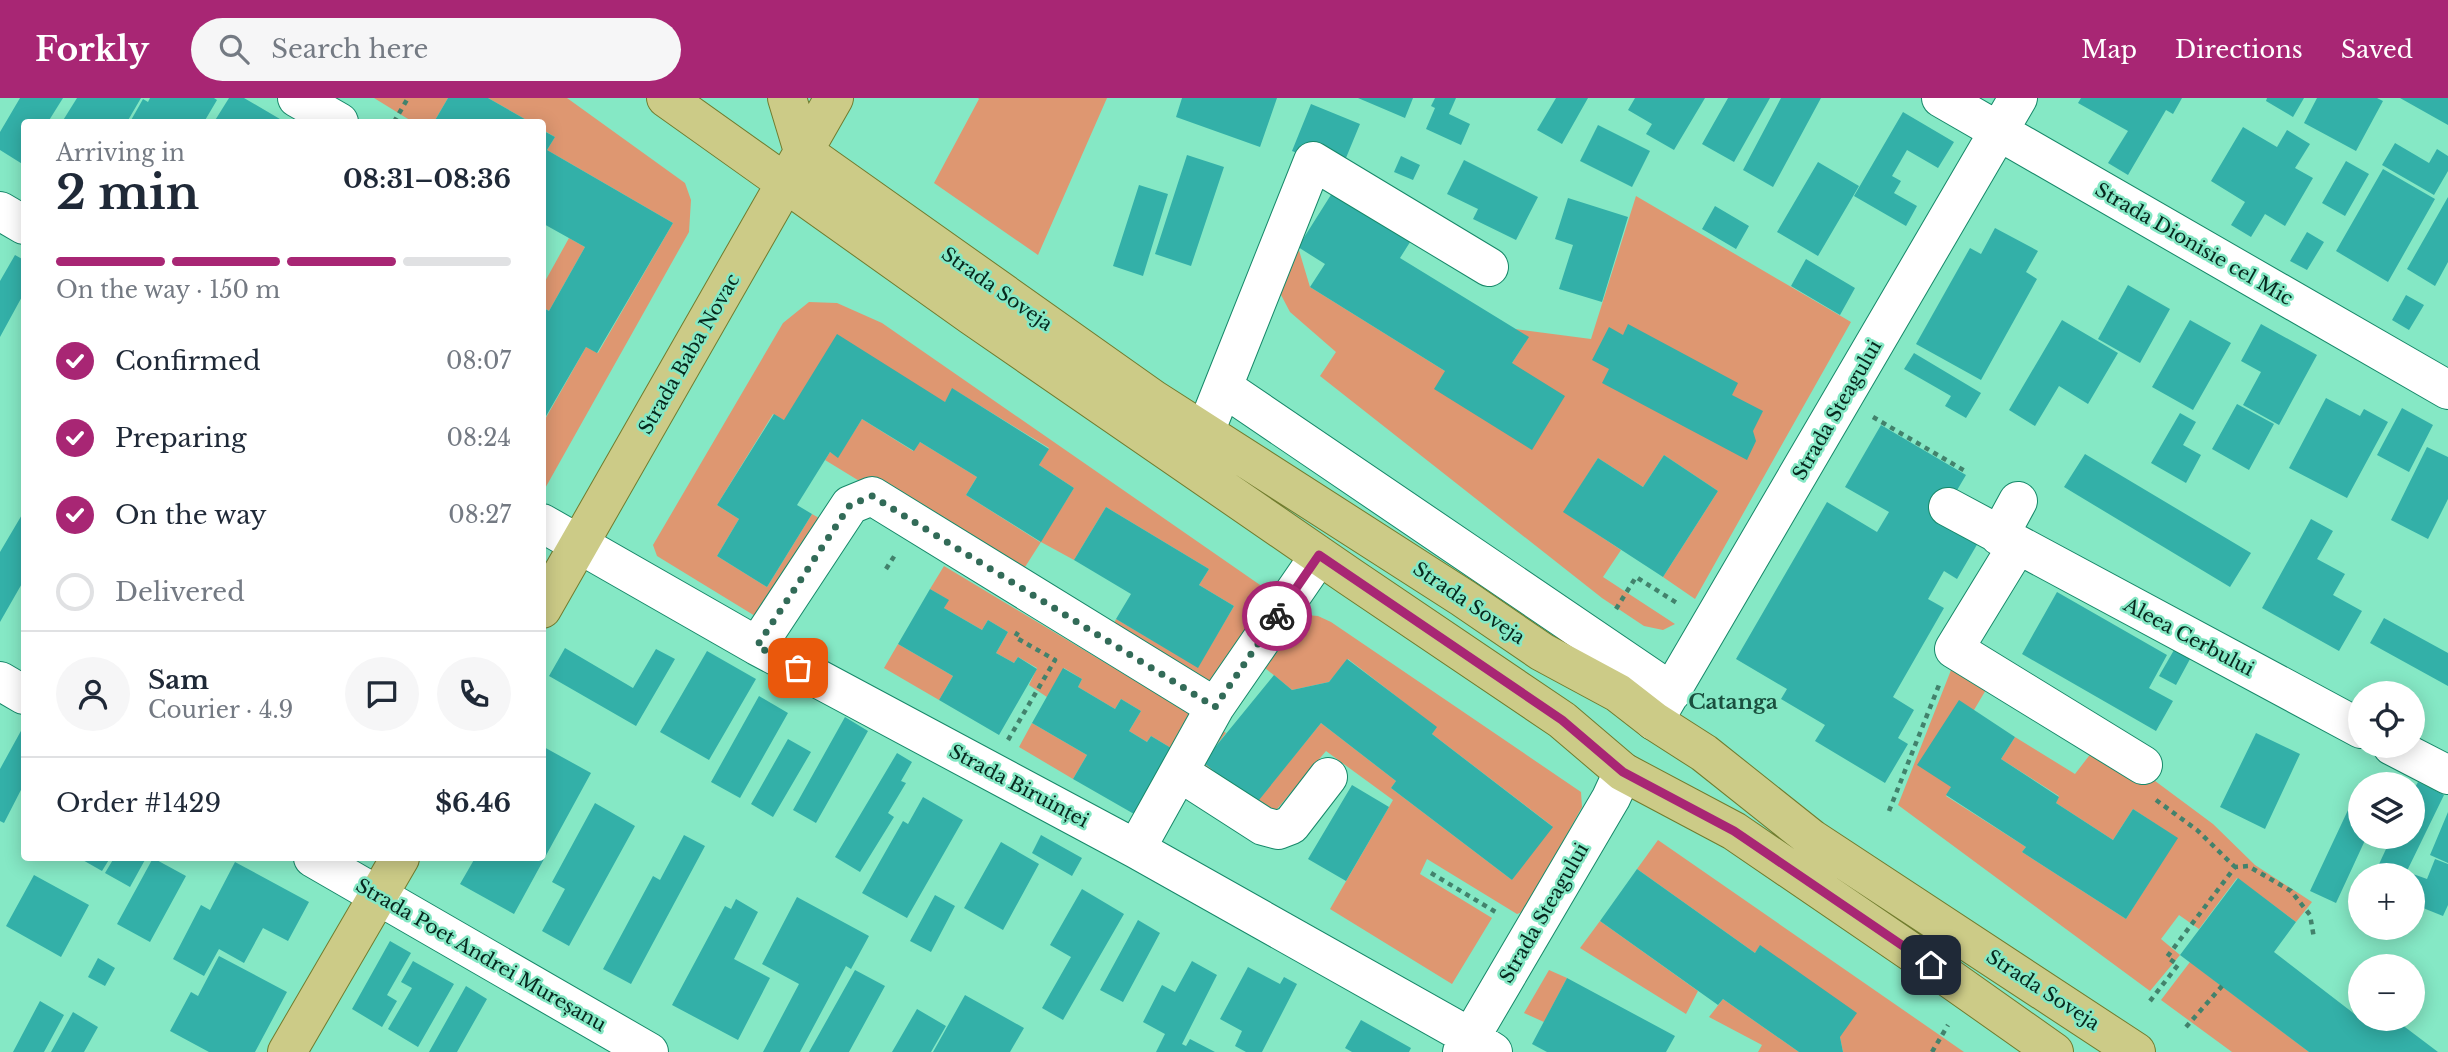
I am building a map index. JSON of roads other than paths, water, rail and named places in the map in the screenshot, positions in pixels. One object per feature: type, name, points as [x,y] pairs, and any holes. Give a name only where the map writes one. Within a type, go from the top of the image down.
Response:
[{"type":"main road","points":[[666,98],[731,145],[795,166],[787,98]]},
{"type":"main road","name":"Strada Baba Novac","points":[[546,602],[834,98]]},
{"type":"main road","name":"Strada Soveja","points":[[795,166],[1463,598],[1542,652],[1618,693],[1663,706],[1704,754],[1812,839],[2136,1052]]},
{"type":"main road","name":"Strada Soveja","points":[[795,166],[972,316],[1562,720],[1623,772],[1734,831],[2054,1052]]},
{"type":"main road","points":[[287,1052],[398,861]]},
{"type":"street","points":[[297,98],[334,119]]},
{"type":"street","name":"Strada Dionisie cel Mic","points":[[1941,98],[2448,390]]},
{"type":"street","name":"Strada Steagului","points":[[1663,706],[2018,98]]},
{"type":"street","points":[[1205,432],[1313,161],[1489,267]]},
{"type":"street","points":[[0,211],[21,223]]},
{"type":"street","points":[[1223,387],[1663,706]]},
{"type":"street","points":[[757,646],[850,505],[872,496],[1215,707]]},
{"type":"street","points":[[2018,501],[2008,541],[1954,649],[2149,782]]},
{"type":"street","name":"Aleea Cerbului","points":[[1948,507],[2348,722]]},
{"type":"street","name":"Strada Biruinței","points":[[546,525],[757,646],[1136,849],[1475,1047]]},
{"type":"street","points":[[1136,849],[1215,707],[1319,555]]},
{"type":"street","points":[[0,681],[21,693]]},
{"type":"street","points":[[2415,758],[2448,775]]},
{"type":"street","points":[[1179,772],[1263,826],[1278,830],[1291,825],[1328,777]]},
{"type":"street","name":"Strada Steagului","points":[[1475,1047],[1532,933],[1611,798],[1623,772]]},
{"type":"street","name":"Strada Poet Andrei Mureșanu","points":[[318,861],[649,1052]]},
{"type":"district","name":"Catanga","points":[[1733,702]]}]
